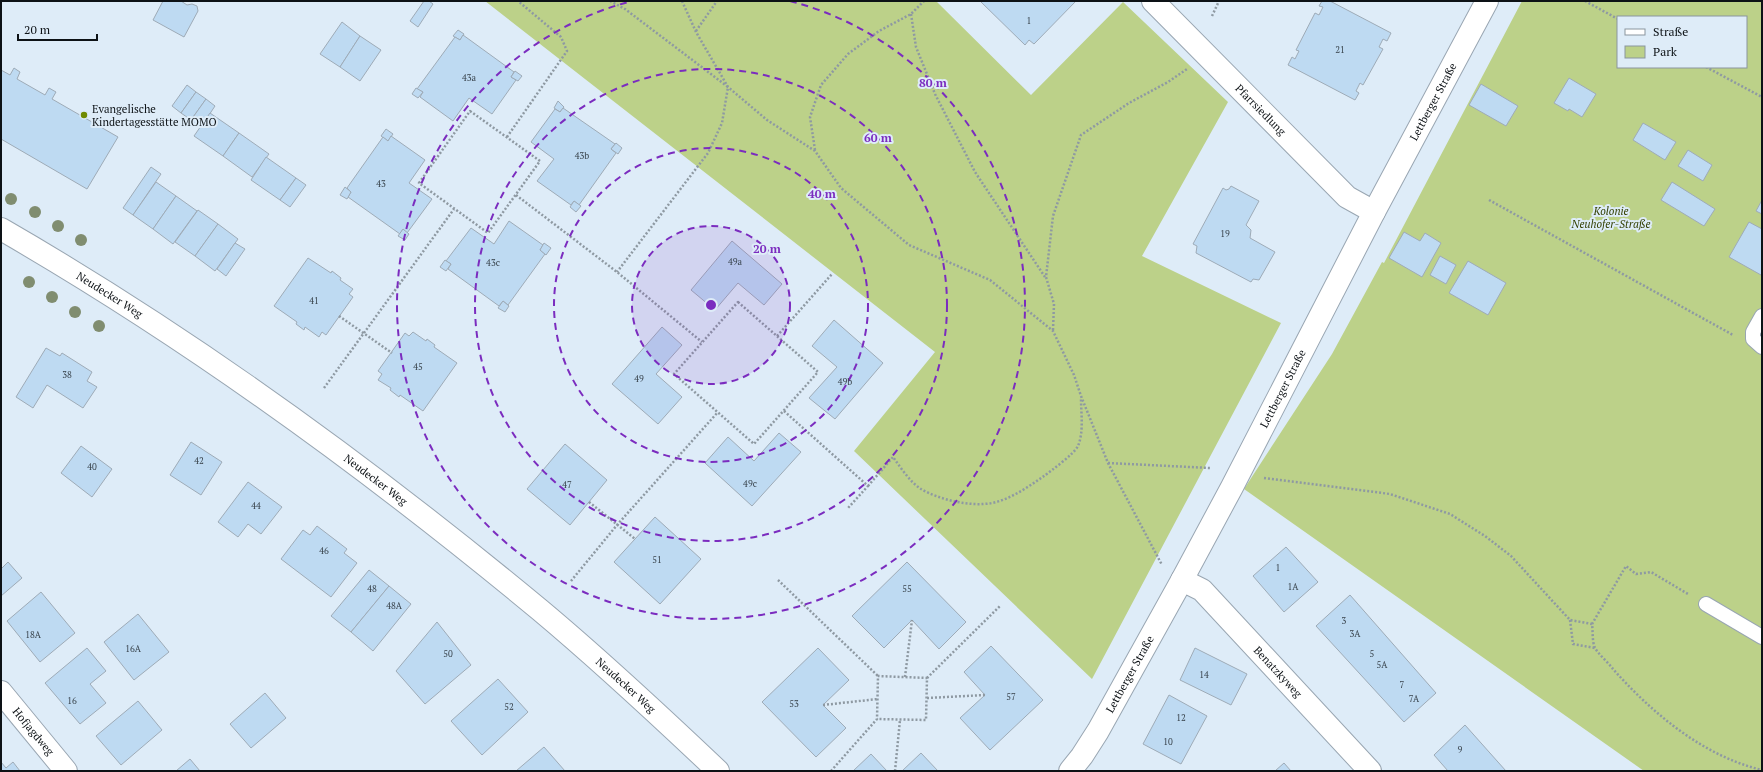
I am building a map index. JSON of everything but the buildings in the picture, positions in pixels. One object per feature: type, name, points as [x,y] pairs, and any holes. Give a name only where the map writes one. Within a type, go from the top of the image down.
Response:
[{"type":"street","name":"Pfarrsiedlung","points":[[1153,1],[1347,197],[1374,212]]},
{"type":"street","name":"Lettberger Straße","points":[[1070,771],[1082,756],[1098,731],[1182,580],[1232,487],[1374,212],[1487,1]]},
{"type":"street","name":"Neudecker Weg","points":[[1,229],[84,279],[248,386],[425,517],[542,612],[653,710],[718,771]]},
{"type":"street","name":"Benatzkyweg","points":[[1182,580],[1202,590],[1370,771]]},
{"type":"street","name":"Hofjagdweg","points":[[1,692],[66,771]]},
{"type":"lane","points":[[1758,343],[1753,332],[1762,316]]},
{"type":"lane","points":[[1706,604],[1762,637]]},
{"type":"path","points":[[507,138],[567,51],[561,36],[518,1]]},
{"type":"path","points":[[610,1],[625,10],[728,88],[767,120],[815,151],[841,188],[909,245],[990,280],[1053,331],[1074,375],[1108,463],[1162,565]]},
{"type":"path","points":[[617,272],[708,153],[722,123],[728,88],[696,32],[682,1]]},
{"type":"path","points":[[696,32],[717,1]]},
{"type":"path","points":[[815,151],[810,117],[821,85],[848,54],[879,31],[911,14],[924,1]]},
{"type":"path","points":[[1212,16],[1219,1]]},
{"type":"path","points":[[1585,1],[1617,18]]},
{"type":"path","points":[[911,14],[916,47],[935,94],[975,172],[1046,277],[1054,304],[1053,331]]},
{"type":"path","points":[[1046,277],[1053,216],[1081,134],[1130,103],[1168,82],[1193,64]]},
{"type":"path","points":[[1708,68],[1762,97]]},
{"type":"path","points":[[470,111],[507,138],[540,161],[488,234],[419,184],[470,111]]},
{"type":"path","points":[[516,195],[617,272],[702,342]]},
{"type":"path","points":[[1488,200],[1738,338],[1758,343]]},
{"type":"path","points":[[324,388],[454,209]]},
{"type":"path","points":[[777,336],[832,274]]},
{"type":"path","points":[[738,302],[777,336],[818,372],[754,444],[674,374],[738,302]]},
{"type":"path","points":[[339,316],[392,353]]},
{"type":"path","points":[[848,508],[894,457],[905,473],[921,488],[944,498],[968,503],[992,503],[1019,493],[1053,470],[1077,448],[1082,433],[1081,396]]},
{"type":"path","points":[[784,411],[868,486]]},
{"type":"path","points":[[571,581],[617,525],[718,412]]},
{"type":"path","points":[[1108,463],[1210,468]]},
{"type":"path","points":[[1257,477],[1390,494],[1450,514],[1485,536],[1511,556],[1570,620],[1574,644],[1595,648]]},
{"type":"path","points":[[589,502],[635,539]]},
{"type":"path","points":[[1706,604],[1651,572],[1636,574],[1626,566],[1592,624],[1595,648],[1623,680],[1663,717],[1694,741],[1747,766],[1762,770]]},
{"type":"path","points":[[778,580],[878,676],[927,678]]},
{"type":"path","points":[[877,719],[926,720],[927,678],[1000,605]]},
{"type":"path","points":[[905,677],[912,620]]},
{"type":"path","points":[[1570,620],[1592,624]]},
{"type":"path","points":[[831,771],[877,719],[878,676]]},
{"type":"path","points":[[927,698],[985,695]]},
{"type":"path","points":[[823,705],[878,699]]},
{"type":"path","points":[[895,771],[900,720]]},
{"type":"green space","points":[[485,1],[936,1],[1031,95],[1123,2],[1228,102],[1142,256],[1281,323],[1092,679],[854,451],[935,352]]},
{"type":"green space","name":"Kolonie Neuhofer-Straße","points":[[1522,1],[1762,1],[1762,771],[1644,771],[1244,489],[1332,354],[1382,262],[1384,263]]},
{"type":"place","name":"Evangelische Kindertagesstätte MOMO","points":[[84,115]]}]
